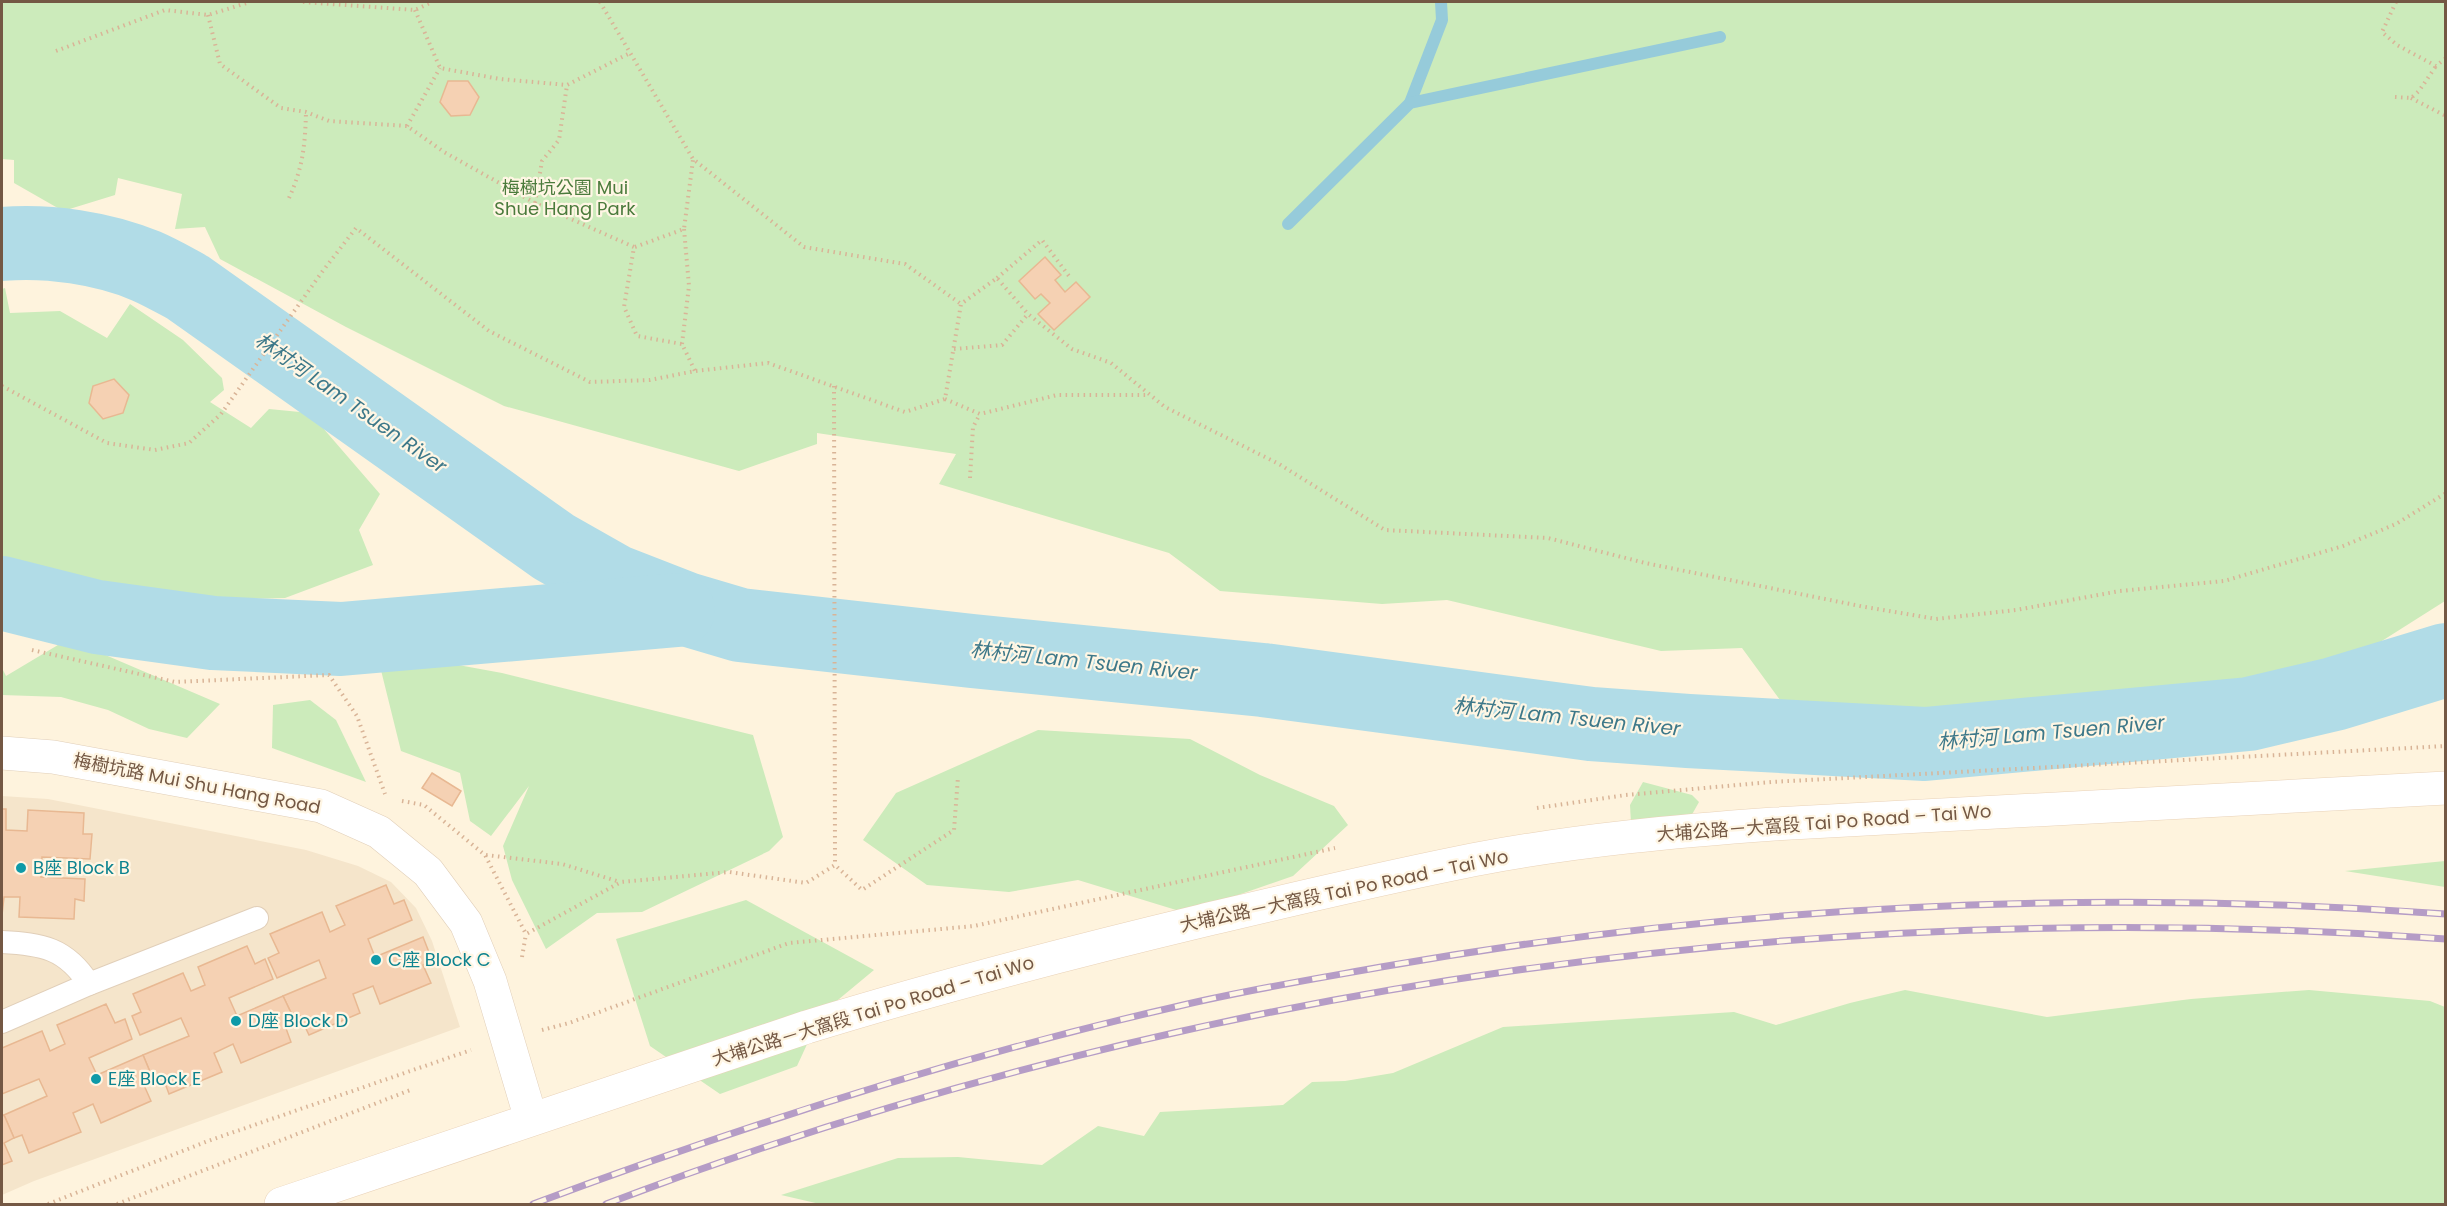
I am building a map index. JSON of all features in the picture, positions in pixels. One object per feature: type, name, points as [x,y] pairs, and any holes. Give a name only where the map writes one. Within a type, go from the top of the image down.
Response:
[{"type":"main road","name":"梅樹坑路 Mui Shu Hang Road","points":[[2,753],[53,757],[321,806],[379,832],[428,872],[466,923],[490,981],[531,1119]]},
{"type":"main road","name":"大埔公路－大窩段 Tai Po Road – Tai Wo","points":[[281,1204],[818,1024],[1035,961],[1482,858],[1588,842],[1774,824],[2445,788]]},
{"type":"lane","points":[[2,1022],[89,984],[257,918]]},
{"type":"lane","points":[[2,942],[31,943],[49,948],[65,957],[79,969],[89,984]]},
{"type":"path","points":[[56,51],[165,10],[208,15],[250,2]]},
{"type":"path","points":[[303,2],[415,10],[432,2]]},
{"type":"path","points":[[600,2],[693,159],[804,247],[905,264],[961,304]]},
{"type":"path","points":[[2397,2],[2382,32],[2397,45],[2436,66]]},
{"type":"path","points":[[415,10],[440,68]]},
{"type":"path","points":[[208,15],[220,64],[281,108],[306,112],[329,121],[407,126],[444,152],[535,203],[634,247],[684,229]]},
{"type":"path","points":[[440,68],[500,79],[567,85],[630,53]]},
{"type":"path","points":[[2411,98],[2445,58]]},
{"type":"path","points":[[407,126],[440,68]]},
{"type":"path","points":[[535,203],[543,161],[559,140],[567,85]]},
{"type":"path","points":[[2396,97],[2411,98],[2445,116]]},
{"type":"path","points":[[289,198],[300,175],[305,149],[306,112]]},
{"type":"path","points":[[693,159],[684,229],[689,286],[682,344],[695,371]]},
{"type":"path","points":[[2,386],[107,443],[155,450],[189,443],[221,414],[356,228],[489,331],[590,382],[650,381],[695,371],[768,363],[905,412],[945,399],[980,414],[1057,395],[1149,395]]},
{"type":"path","points":[[945,399],[961,304],[998,278],[1042,240],[1069,276]]},
{"type":"path","points":[[634,247],[624,307],[637,336],[682,344]]},
{"type":"path","points":[[998,278],[1028,314],[1072,349],[1111,363],[1165,408],[1279,464],[1385,530],[1548,538],[1645,563],[1936,619],[2016,610],[2120,591],[2224,581],[2343,546],[2396,524],[2445,493]]},
{"type":"path","points":[[954,349],[1002,345],[1028,314]]},
{"type":"path","points":[[834,386],[835,865],[862,890],[954,830],[958,777]]},
{"type":"path","points":[[970,478],[973,427],[980,414]]},
{"type":"path","points":[[32,650],[175,682],[329,675],[357,716],[386,797],[374,795]]},
{"type":"path","points":[[395,799],[424,805],[486,855],[526,934],[621,882]]},
{"type":"path","points":[[486,855],[562,864],[621,882],[729,872],[806,883],[835,865]]},
{"type":"path","points":[[48,1204],[208,1141],[463,1052]]},
{"type":"path","points":[[117,1204],[413,1089]]},
{"type":"shaded area","points":[[2,796],[48,799],[306,850],[358,866],[391,882],[416,908],[432,941],[460,1027],[34,1181],[2,1195]]},
{"type":"green space","name":"梅樹坑公園 Mui Shue Hang Park","points":[[2,2],[2445,2],[2445,601],[2355,658],[2181,702],[1974,717],[1780,700],[1742,648],[1661,651],[1447,600],[1382,604],[1220,591],[1169,553],[939,484],[956,454],[817,433],[817,444],[739,471],[504,406],[346,327],[220,259],[205,227],[175,229],[182,194],[118,178],[115,195],[63,211],[14,183],[14,160],[2,159]]},
{"type":"green space","points":[[5,288],[10,313],[60,311],[107,338],[130,304],[183,340],[222,378],[224,390],[210,402],[251,428],[269,409],[310,413],[380,494],[359,530],[373,565],[285,598],[201,600],[124,587],[28,578],[2,571],[2,289]]},
{"type":"green space","points":[[68,639],[220,704],[187,738],[149,729],[108,710],[61,697],[2,695],[2,668],[6,676]]},
{"type":"green space","points":[[376,650],[502,673],[753,735],[783,837],[769,851],[642,912],[597,913],[546,949],[512,880],[503,846],[529,786],[491,836],[470,821],[460,773],[401,751]]},
{"type":"green space","points":[[310,700],[336,720],[366,782],[272,748],[273,705]]},
{"type":"green space","points":[[1038,730],[1190,739],[1260,775],[1334,806],[1348,825],[1293,876],[1186,913],[1078,880],[1009,892],[927,885],[863,840],[896,793]]},
{"type":"green space","points":[[1643,782],[1692,795],[1699,802],[1686,825],[1632,840],[1630,805]]},
{"type":"green space","points":[[2445,861],[2445,887],[2345,871]]},
{"type":"green space","points":[[746,900],[874,970],[821,1014],[797,1066],[720,1094],[650,1046],[616,939]]},
{"type":"green space","points":[[1905,990],[2047,1017],[2191,999],[2309,990],[2430,1001],[2445,1007],[2445,1204],[820,1204],[781,1195],[898,1158],[958,1157],[1042,1165],[1098,1126],[1144,1136],[1160,1112],[1283,1105],[1312,1082],[1345,1081],[1393,1073],[1503,1027],[1734,1012],[1776,1025],[1850,1003]]},
{"type":"building","points":[[448,81],[468,81],[479,97],[470,115],[451,116],[440,102]]},
{"type":"building","points":[[1045,257],[1061,275],[1055,280],[1065,292],[1076,282],[1090,297],[1054,330],[1038,314],[1050,303],[1041,294],[1035,299],[1019,281]]},
{"type":"building","points":[[114,379],[129,395],[123,413],[103,419],[89,403],[93,386]]},
{"type":"building","points":[[432,773],[461,791],[452,806],[422,788]]},
{"type":"building","name":"B座 Block B","points":[[2,809],[6,809],[6,830],[27,831],[28,810],[84,813],[83,834],[92,834],[90,859],[42,857],[41,877],[85,879],[84,901],[75,899],[74,919],[19,917],[20,897],[4,897],[2,915]]},
{"type":"building","name":"C座 Block C","points":[[386,885],[394,904],[404,900],[412,920],[368,939],[375,957],[423,937],[432,960],[423,965],[431,983],[380,1004],[373,986],[353,994],[360,1013],[309,1035],[300,1016],[294,1019],[283,996],[326,978],[319,960],[277,978],[268,958],[279,953],[270,934],[322,912],[330,932],[345,925],[336,906]]},
{"type":"building","name":"D座 Block D","points":[[247,946],[255,964],[265,959],[273,979],[229,998],[237,1016],[283,996],[294,1019],[284,1023],[291,1042],[241,1063],[233,1044],[214,1053],[222,1072],[169,1094],[162,1075],[153,1079],[143,1055],[189,1036],[181,1018],[140,1035],[132,1016],[141,1012],[133,994],[183,973],[191,991],[205,985],[198,967]]},
{"type":"building","name":"E座 Block E","points":[[106,1004],[115,1023],[125,1019],[132,1039],[89,1058],[97,1075],[143,1055],[153,1079],[143,1083],[151,1101],[101,1123],[93,1104],[73,1113],[81,1132],[29,1153],[22,1135],[14,1138],[4,1115],[47,1096],[39,1079],[2,1094],[2,1048],[42,1031],[50,1051],[65,1044],[57,1025]]},
{"type":"building","points":[[4,1115],[14,1138],[4,1143],[12,1161],[2,1165],[2,1116]]},
{"type":"waterway","points":[[1410,103],[1442,20],[1441,2]]},
{"type":"waterway","points":[[1288,224],[1410,103],[1720,37]]},
{"type":"waterway","name":"林村河 Lam Tsuen River","points":[[2,244],[56,244],[94,250],[112,254],[162,273],[187,287],[554,547],[614,581],[686,609],[740,625],[1263,680],[1591,724],[1925,744],[2249,714],[2334,694],[2446,660]]},
{"type":"waterway","name":"林村河 Lam Tsuen River","points":[[2,593],[97,617],[213,633],[341,639],[678,610]]},
{"type":"railway","points":[[533,1204],[773,1120],[1015,1047],[1229,995],[1381,967],[1514,946],[1646,929],[1779,916],[1912,907],[2045,903],[2178,903],[2312,906],[2446,914]]},
{"type":"railway","points":[[606,1204],[827,1127],[1052,1062],[1280,1010],[1511,971],[1743,944],[1977,930],[2211,928],[2446,939]]},
{"type":"place","name":"B座 Block B","points":[[21,868]]},
{"type":"place","name":"C座 Block C","points":[[376,960]]},
{"type":"place","name":"D座 Block D","points":[[236,1021]]},
{"type":"place","name":"E座 Block E","points":[[96,1079]]}]
